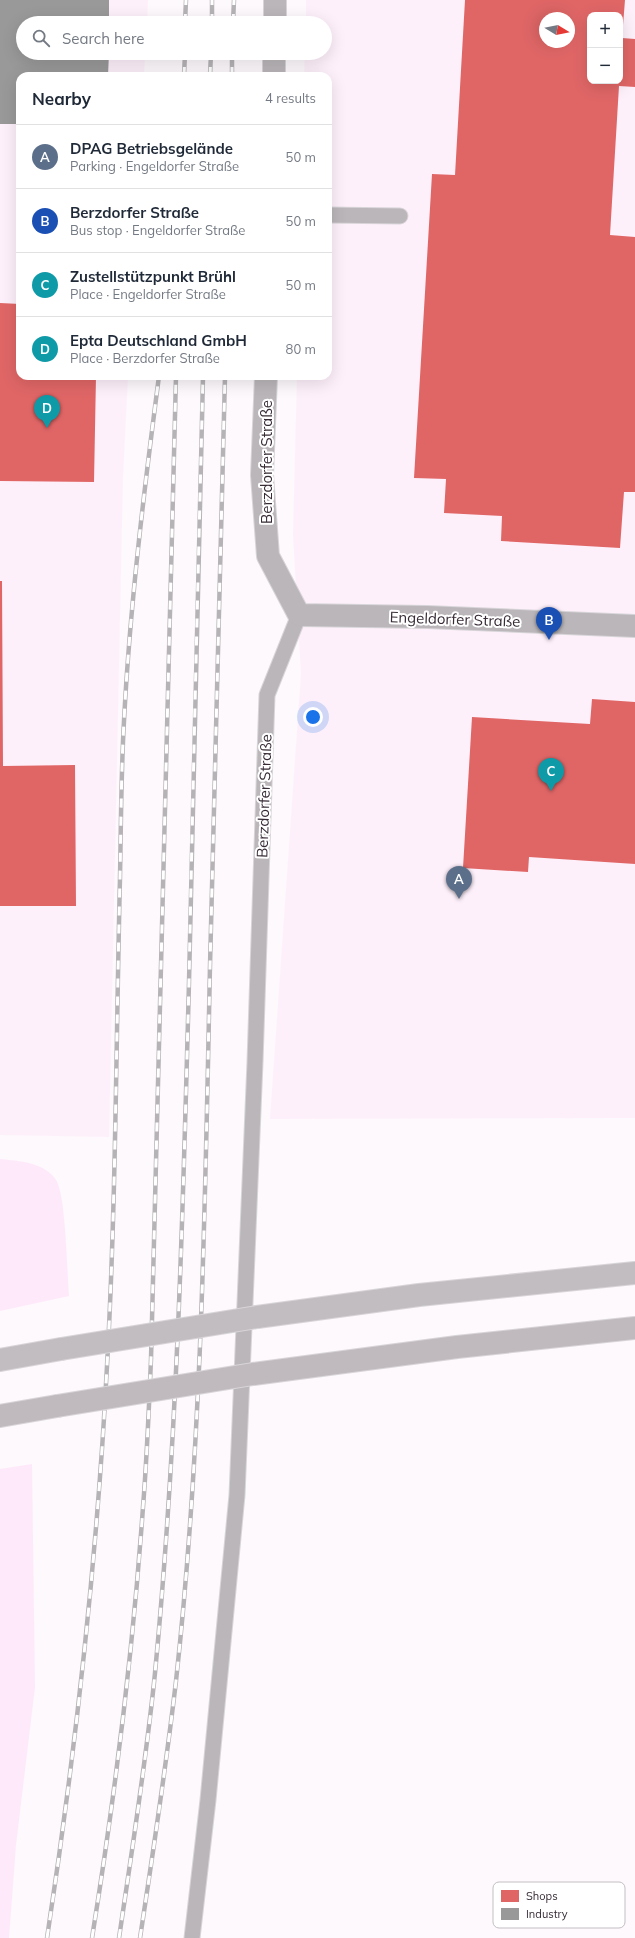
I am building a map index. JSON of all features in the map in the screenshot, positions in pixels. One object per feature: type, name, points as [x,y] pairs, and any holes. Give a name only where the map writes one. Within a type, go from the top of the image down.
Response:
[{"type":"highway","points":[[0,1360],[62,1348],[257,1317],[419,1295],[635,1273]]},
{"type":"highway","points":[[0,1416],[253,1374],[457,1347],[635,1328]]},
{"type":"street","points":[[275,0],[275,16]]},
{"type":"street","points":[[274,60],[274,72]]},
{"type":"street","name":"Berzdorfer Straße","points":[[266,380],[262,475],[268,556],[299,615]]},
{"type":"street","name":"Engeldorfer Straße","points":[[299,615],[427,617],[635,626]]},
{"type":"lane","points":[[332,215],[400,216]]},
{"type":"lane","name":"Berzdorfer Straße","points":[[192,1938],[237,1496],[256,1062],[267,696],[299,615]]},
{"type":"shaded area","points":[[0,0],[148,0],[147,16],[16,16],[16,60],[145,60],[144,72],[16,72],[16,380],[128,380],[123,476],[109,1137],[0,1135]]},
{"type":"shaded area","points":[[306,0],[635,0],[635,1118],[270,1119],[301,674],[293,534],[297,380],[332,380],[332,72],[304,72],[305,60],[332,60],[332,16],[306,16]]},
{"type":"shaded area","points":[[0,1159],[23,1162],[38,1166],[45,1169],[56,1180],[62,1201],[64,1217],[69,1296],[0,1311]]},
{"type":"shaded area","points":[[32,1464],[35,1687],[16,1845],[9,1938],[0,1938],[0,1469]]},
{"type":"building: Shops","points":[[465,0],[625,0],[623,25],[623,12],[587,12],[587,84],[623,84],[623,38],[635,39],[635,87],[619,86],[610,235],[635,237],[635,492],[624,492],[620,548],[501,541],[502,516],[444,513],[446,479],[414,478],[432,174],[455,175]]},
{"type":"building: Shops","points":[[0,303],[16,304],[16,380],[96,380],[94,482],[0,481]]},
{"type":"building: Shops","points":[[0,581],[2,581],[3,766],[75,765],[76,906],[0,906]]},
{"type":"building: Shops","points":[[592,699],[635,702],[635,864],[529,857],[528,872],[463,868],[472,717],[590,724]]},
{"type":"building: Industry","points":[[0,0],[109,0],[109,16],[16,16],[16,60],[109,60],[108,72],[16,72],[16,124],[0,124]]},
{"type":"railway","points":[[185,16],[186,0]]},
{"type":"railway","points":[[212,0],[212,16]]},
{"type":"railway","points":[[233,16],[234,0]]},
{"type":"railway","points":[[184,72],[185,60]]},
{"type":"railway","points":[[210,72],[211,60]]},
{"type":"railway","points":[[232,60],[232,72]]},
{"type":"railway","points":[[47,1938],[67,1796],[84,1653],[103,1438],[112,1244],[124,721],[134,591],[159,380]]},
{"type":"railway","points":[[92,1938],[116,1777],[129,1669],[147,1451],[151,1359],[176,380]]},
{"type":"railway","points":[[119,1938],[143,1773],[155,1673],[163,1587],[174,1414],[187,1069],[203,380]]},
{"type":"railway","points":[[140,1938],[164,1778],[176,1681],[192,1503],[197,1413],[204,1234],[225,380]]},
{"type":"place","name":"Epta Deutschland GmbH","points":[[47,428]]},
{"type":"place","name":"Berzdorfer Straße","points":[[549,640]]},
{"type":"place","name":"Zustellstützpunkt Brühl","points":[[551,791]]},
{"type":"place","name":"DPAG Betriebsgelände","points":[[459,899]]}]
